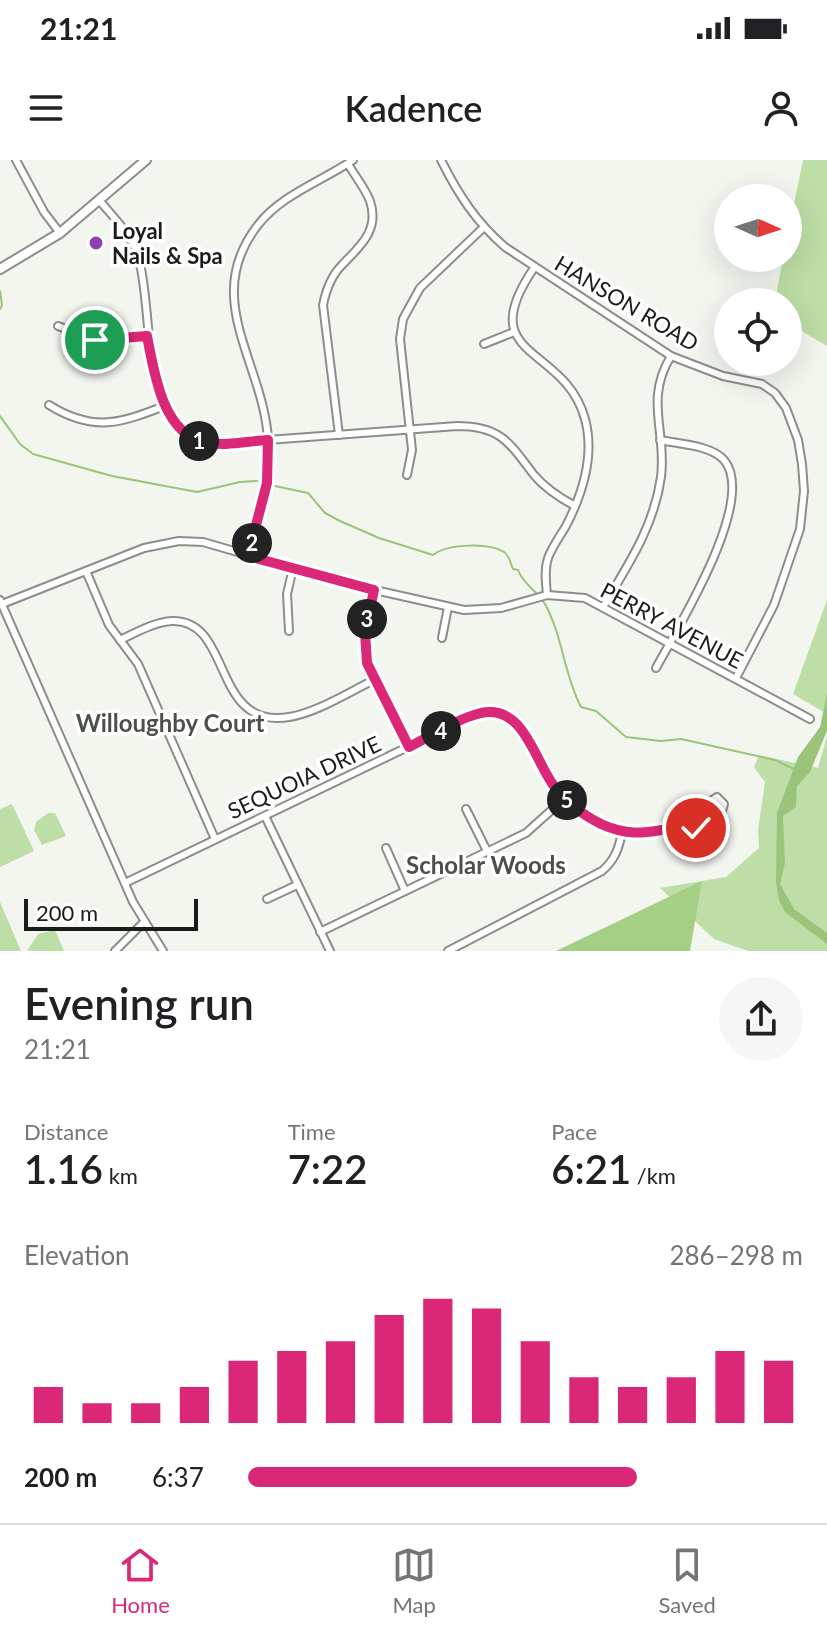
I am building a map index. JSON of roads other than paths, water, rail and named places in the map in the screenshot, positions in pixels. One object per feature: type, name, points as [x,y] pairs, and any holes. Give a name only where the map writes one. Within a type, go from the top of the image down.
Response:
[{"type":"main road","points":[[0,269],[60,233],[146,160]]},
{"type":"street","points":[[16,160],[34,197],[60,233]]},
{"type":"street","name":"HANSON ROAD","points":[[441,160],[464,203],[483,228],[534,268],[671,356],[706,371],[768,388],[786,408],[798,440],[804,491],[800,529],[774,605],[736,678]]},
{"type":"street","points":[[248,556],[267,483],[268,440],[266,420],[236,322],[233,289],[239,258],[258,224],[272,210],[350,162],[370,203],[372,216],[368,237],[335,275],[327,288],[323,305],[339,435]]},
{"type":"street","points":[[99,200],[134,246],[142,276],[147,336],[161,395],[179,428],[192,439],[203,442],[268,440],[465,426],[496,434],[513,446],[547,487],[575,506]]},
{"type":"street","points":[[407,475],[412,450],[400,339],[403,319],[420,288],[483,228]]},
{"type":"street","points":[[534,268],[515,297],[512,315],[514,332],[528,351],[567,383],[585,417],[589,447],[583,486],[548,560],[547,595]]},
{"type":"street","points":[[58,326],[95,340],[147,336]]},
{"type":"street","points":[[484,344],[514,332]]},
{"type":"street","points":[[603,607],[649,526],[661,474],[657,389],[659,378],[671,356]]},
{"type":"street","points":[[49,405],[70,417],[104,424],[130,419],[167,405]]},
{"type":"street","points":[[656,668],[714,560],[730,505],[731,484],[725,462],[715,453],[660,440]]},
{"type":"street","name":"PERRY AVENUE","points":[[1,602],[144,548],[179,541],[203,542],[374,590],[448,607],[489,610],[547,595],[585,598],[810,719]]},
{"type":"street","points":[[289,631],[287,594],[293,568]]},
{"type":"street","points":[[86,571],[109,625],[138,664],[215,839]]},
{"type":"street","points":[[374,590],[364,646],[374,680],[409,747]]},
{"type":"street","points":[[1,602],[125,883],[144,922],[163,951]]},
{"type":"street","points":[[442,638],[448,607]]},
{"type":"street","points":[[120,640],[167,621],[184,622],[195,627],[206,637],[232,692],[252,710],[267,716],[293,717],[374,680]]},
{"type":"street","name":"SEQUOIA DRIVE","points":[[125,883],[481,713],[506,716],[520,728],[545,773],[565,798],[588,816],[622,832],[655,833],[687,825],[693,828],[702,826],[722,811],[723,801],[713,798],[690,814],[687,825]]},
{"type":"street","points":[[320,932],[530,830],[565,798]]},
{"type":"street","points":[[466,809],[487,851]]},
{"type":"street","points":[[265,816],[330,951]]},
{"type":"street","points":[[448,951],[602,871],[618,850],[622,832]]},
{"type":"street","points":[[386,848],[405,891]]},
{"type":"street","points":[[267,899],[297,885]]},
{"type":"street","points":[[115,951],[144,922]]},
{"type":"waterway","points":[[0,291],[0,309]]},
{"type":"waterway","points":[[0,416],[20,444],[33,454],[112,476],[197,492],[257,481]]},
{"type":"waterway","points":[[275,486],[308,493],[325,513],[340,521],[379,538],[433,555],[448,548],[468,546],[504,552],[513,569],[518,570],[545,604],[581,707],[596,711],[626,737],[661,741],[681,739],[775,760],[794,769]]},
{"type":"place","name":"Loyal Nails & Spa","points":[[96,243]]},
{"type":"district","name":"Willoughby Court","points":[[170,722]]},
{"type":"district","name":"Scholar Woods","points":[[486,864]]}]
